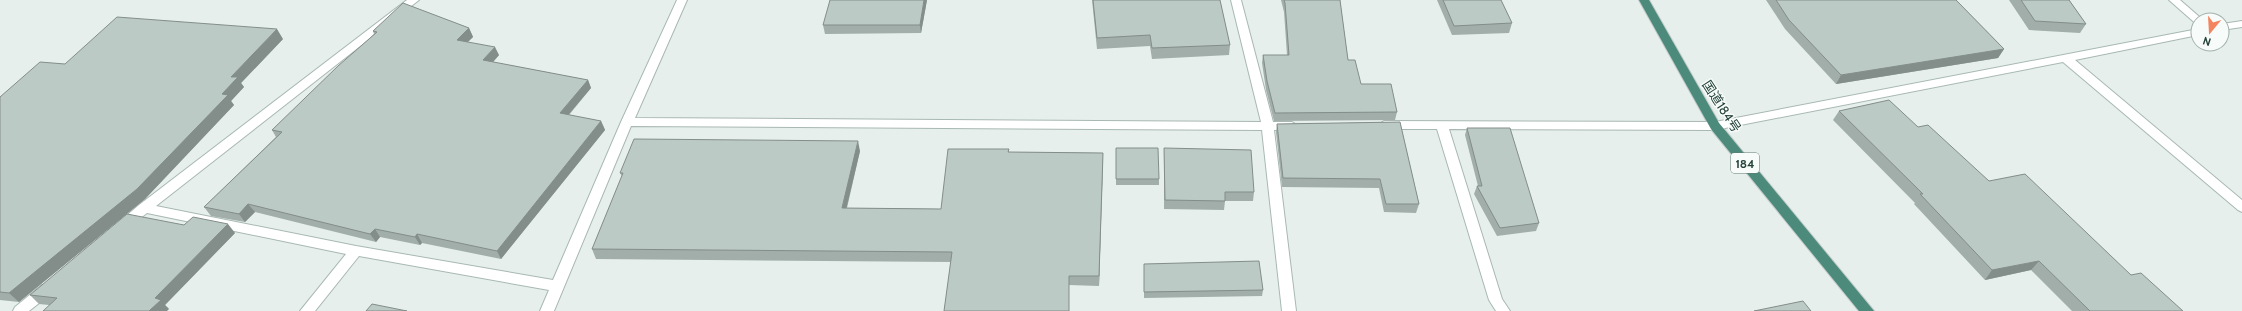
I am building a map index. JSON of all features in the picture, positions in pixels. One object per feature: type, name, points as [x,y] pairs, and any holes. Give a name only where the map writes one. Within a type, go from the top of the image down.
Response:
[{"type":"highway","name":"国道184号","points":[[1644,0],[1714,126],[1867,311]]},
{"type":"street","points":[[114,232],[143,208],[414,0]]},
{"type":"street","points":[[547,311],[627,122],[682,0]]},
{"type":"street","points":[[1236,0],[1268,127],[1289,311]]},
{"type":"street","points":[[2174,0],[2190,13]]},
{"type":"street","points":[[2230,26],[2242,24]]},
{"type":"street","points":[[1371,126],[1714,126],[2190,34]]},
{"type":"street","points":[[2067,58],[2242,207]]},
{"type":"street","points":[[627,122],[1268,127],[1308,126]]},
{"type":"street","points":[[1442,125],[1496,300],[1503,311]]},
{"type":"street","points":[[143,208],[356,251],[557,286]]},
{"type":"street","points":[[307,311],[356,251]]},
{"type":"street","points":[[20,311],[55,282]]},
{"type":"building","points":[[830,0],[924,0],[920,25],[823,25]]},
{"type":"building","points":[[1093,0],[1220,0],[1230,45],[1152,48],[1150,35],[1097,38]]},
{"type":"building","points":[[1284,0],[1340,0],[1348,60],[1355,60],[1361,84],[1391,84],[1397,112],[1275,113],[1267,81],[1263,55],[1289,55]]},
{"type":"building","points":[[1443,0],[1501,0],[1512,23],[1454,26]]},
{"type":"building","points":[[1776,0],[1956,0],[2004,49],[1841,75],[1789,20]]},
{"type":"building","points":[[2021,0],[2069,0],[2086,24],[2035,21]]},
{"type":"building","points":[[403,3],[469,28],[457,40],[495,47],[483,60],[588,80],[560,113],[601,121],[497,251],[417,234],[415,237],[375,229],[370,234],[248,204],[239,214],[204,207],[282,132],[272,130],[338,66],[377,32],[373,31]]},
{"type":"building","points":[[117,17],[277,29],[231,77],[238,77],[222,94],[228,95],[137,189],[9,293],[0,292],[0,97],[40,62],[65,64]]},
{"type":"building","points":[[1889,100],[1918,127],[1928,125],[1989,181],[2025,174],[2131,275],[2141,273],[2183,311],[2090,311],[2039,261],[1992,270],[1920,194],[1923,194],[1839,111]]},
{"type":"building","points":[[1400,122],[1419,204],[1386,204],[1380,179],[1283,178],[1277,124]]},
{"type":"building","points":[[1467,128],[1510,128],[1539,223],[1500,228],[1477,186],[1482,186]]},
{"type":"building","points":[[634,139],[858,141],[842,208],[941,209],[948,149],[1009,149],[1008,152],[1103,153],[1099,276],[1069,276],[1069,311],[944,311],[952,252],[592,249],[623,173],[620,173]]},
{"type":"building","points":[[1116,148],[1158,148],[1159,179],[1116,179]]},
{"type":"building","points":[[1164,148],[1251,150],[1254,192],[1225,192],[1225,201],[1165,200]]},
{"type":"building","points":[[127,214],[184,225],[193,217],[228,224],[155,298],[161,300],[149,311],[43,311],[57,298],[30,295]]},
{"type":"building","points":[[1259,261],[1263,290],[1144,292],[1144,264]]},
{"type":"building","points":[[1803,301],[1811,311],[1754,311]]},
{"type":"building","points":[[372,304],[407,311],[366,311]]}]
